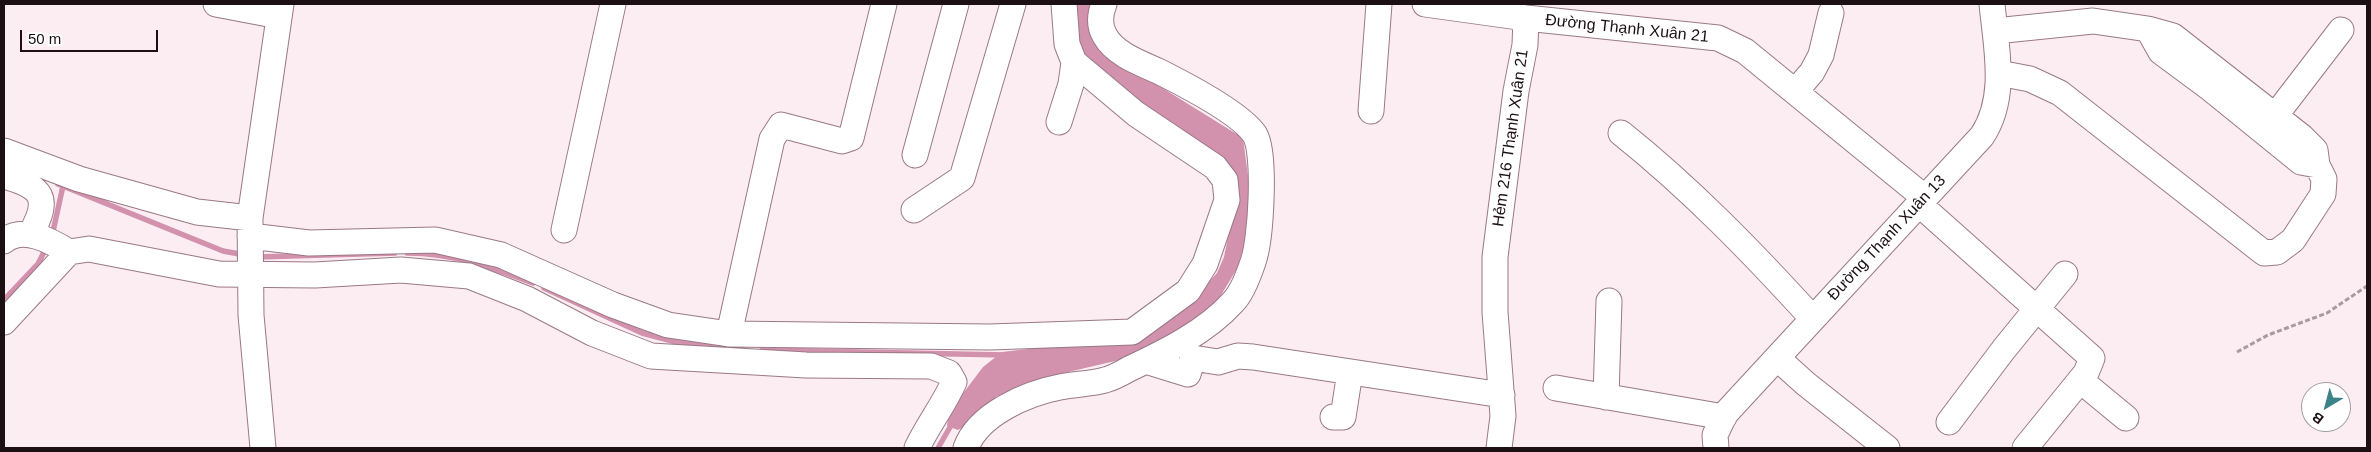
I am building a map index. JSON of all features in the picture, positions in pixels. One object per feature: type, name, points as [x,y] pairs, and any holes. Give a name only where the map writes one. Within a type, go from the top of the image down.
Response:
[{"type":"street","points":[[216,4],[280,10],[250,232],[251,315],[263,448]]},
{"type":"street","points":[[564,230],[613,4]]},
{"type":"street","points":[[729,334],[772,139],[781,125],[842,141],[851,138],[884,4]]},
{"type":"street","points":[[915,155],[956,4]]},
{"type":"street","points":[[914,210],[962,178],[1013,4]]},
{"type":"street","points":[[1059,122],[1072,84],[1074,62],[1067,44],[1064,4]]},
{"type":"street","points":[[966,448],[980,427],[1009,404],[1058,387],[1106,380],[1146,362],[1202,328],[1234,301],[1254,260],[1260,218],[1261,178],[1259,142],[1242,121],[1178,81],[1146,66],[1112,45],[1104,36],[1101,25],[1100,14],[1104,4]]},
{"type":"street","points":[[1371,111],[1379,4]]},
{"type":"street","name":"Đường Thạnh Xuân 21","points":[[1425,4],[1484,8],[1526,18],[1718,38],[1745,51],[1922,201],[2092,358],[2080,380]]},
{"type":"street","name":"Đường Thạnh Xuân 13","points":[[1716,448],[1715,435],[1724,417],[1982,136],[1991,123],[1996,109],[1999,73],[1992,4]]},
{"type":"street","points":[[1795,92],[1812,72],[1821,55],[1831,13]]},
{"type":"street","name":"Hẻm 216 Thạnh Xuân 21","points":[[1499,448],[1503,416],[1495,312],[1495,257],[1516,91],[1525,44],[1526,18]]},
{"type":"street","points":[[1994,31],[2093,21],[2148,29],[2173,36],[2269,124],[2315,150],[2317,165],[2324,179],[2323,194],[2293,240],[2277,252],[2264,253],[2060,93],[2030,79],[1999,73]]},
{"type":"street","points":[[2269,124],[2341,30]]},
{"type":"street","points":[[4,151],[79,179],[197,212],[250,232],[309,243],[435,240],[501,255],[613,305],[668,325],[729,334],[990,337],[1132,332],[1188,291],[1205,264],[1227,200],[1224,180],[1215,167],[1136,114],[1074,62]]},
{"type":"street","points":[[1621,133],[1655,160],[1715,214],[1813,319]]},
{"type":"street","points":[[4,176],[33,187],[42,200],[40,217],[50,243]]},
{"type":"street","points":[[4,242],[18,235],[50,243],[219,274],[251,272],[315,275],[401,270],[469,276],[527,298],[592,333],[651,356],[806,365],[931,366],[949,373],[954,382],[946,400],[928,425],[917,448]]},
{"type":"street","points":[[4,322],[50,243]]},
{"type":"street","points":[[1949,422],[2065,274]]},
{"type":"street","points":[[1606,397],[1608,301]]},
{"type":"street","points":[[1146,362],[1188,374],[1193,358],[1218,362],[1238,356],[1502,395]]},
{"type":"street","points":[[1777,358],[1806,384],[1887,448]]},
{"type":"street","points":[[1333,417],[1343,418],[1350,372]]},
{"type":"street","points":[[2025,448],[2080,380],[2126,418]]},
{"type":"street","points":[[1556,388],[1724,417]]},
{"type":"path","points":[[2236,352],[2268,335],[2327,313],[2367,286]]},
{"type":"shaded area","points":[[1075,4],[1105,4],[1099,10],[1143,76],[1243,138],[1253,214],[1238,267],[1209,315],[1124,359],[1051,376],[997,396],[965,426],[958,430],[947,426],[948,417],[955,404],[983,367],[1002,352],[1113,339],[1195,297],[1217,273],[1224,257],[1235,202],[1177,130],[1080,57]]},
{"type":"waterway","points":[[58,184],[223,251],[245,255]]},
{"type":"waterway","points":[[52,236],[63,186]]},
{"type":"waterway","points":[[4,300],[38,264],[47,246]]},
{"type":"waterway","points":[[257,257],[395,253]]},
{"type":"waterway","points":[[407,253],[456,258],[533,283]]},
{"type":"waterway","points":[[544,288],[642,333],[676,342],[728,348]]},
{"type":"waterway","points":[[762,350],[1005,355]]},
{"type":"waterway","points":[[938,448],[953,422]]}]
